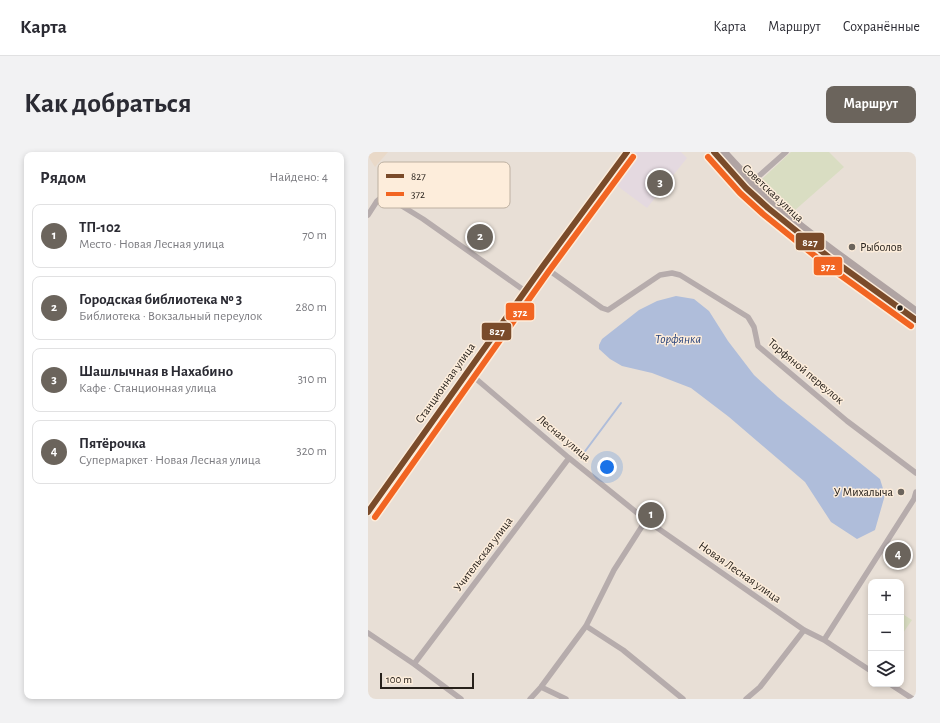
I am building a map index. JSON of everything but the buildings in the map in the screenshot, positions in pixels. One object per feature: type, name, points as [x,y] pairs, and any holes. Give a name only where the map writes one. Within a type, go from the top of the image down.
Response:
[{"type":"main road","name":"Станционная улица","points":[[368,512],[525,291],[627,152]]},
{"type":"main road","name":"Советская улица","points":[[714,152],[746,188],[768,208],[830,258],[916,320]]},
{"type":"main road","name":"Советская улица","points":[[723,152],[751,183],[772,203],[800,226],[916,312]]},
{"type":"street","points":[[751,183],[786,152]]},
{"type":"street","points":[[368,215],[378,200]]},
{"type":"street","points":[[405,208],[525,291]]},
{"type":"street","name":"Торфяной переулок","points":[[543,266],[602,308],[608,310],[660,275],[672,273],[680,275],[748,317],[754,327],[758,346],[847,421],[916,473]]},
{"type":"street","name":"Лесная улица","points":[[468,372],[569,458],[646,520]]},
{"type":"street","name":"Учительская улица","points":[[414,664],[569,458]]},
{"type":"street","points":[[824,640],[914,499],[916,492]]},
{"type":"street","points":[[530,699],[541,687],[586,626],[614,570],[646,520]]},
{"type":"street","name":"Новая Лесная улица","points":[[646,520],[804,630],[824,640],[868,669]]},
{"type":"street","points":[[586,626],[623,650],[683,699]]},
{"type":"street","points":[[746,699],[760,687],[804,630]]},
{"type":"street","points":[[368,633],[414,664],[461,699]]},
{"type":"street","points":[[541,687],[566,699]]},
{"type":"street","points":[[895,687],[913,699]]},
{"type":"shaded area","points":[[368,152],[388,152],[375,167],[368,156]]},
{"type":"shaded area","points":[[634,152],[681,152],[687,158],[647,208],[612,182]]},
{"type":"green space","points":[[791,152],[829,152],[844,167],[794,211],[761,180]]},
{"type":"green space","points":[[904,615],[912,620],[904,632]]},
{"type":"water","name":"Торфянка","points":[[676,296],[694,299],[709,311],[728,341],[754,375],[778,397],[880,479],[885,495],[875,530],[857,539],[831,522],[805,482],[729,417],[691,388],[652,373],[622,366],[610,359],[599,349],[602,339],[639,310],[657,301]]},
{"type":"waterway","points":[[580,458],[621,403]]},
{"type":"transit line","name":"827","points":[[368,512],[543,266],[627,152]]},
{"type":"transit line","name":"827","points":[[714,152],[746,188],[768,208],[830,258],[916,320]]},
{"type":"transit line","name":"372","points":[[375,517],[549,271],[633,157]]},
{"type":"transit line","name":"372","points":[[708,157],[740,193],[763,214],[825,264],[911,326]]},
{"type":"place","name":"Шашлычная в Нахабино","points":[[660,183]]},
{"type":"place","name":"Городская библиотека № 3","points":[[480,237]]},
{"type":"place","name":"Рыболов","points":[[852,247]]},
{"type":"place","name":"У Михалыча","points":[[901,492]]},
{"type":"place","name":"ТП-102","points":[[651,515]]},
{"type":"place","name":"Пятёрочка","points":[[898,555]]}]
